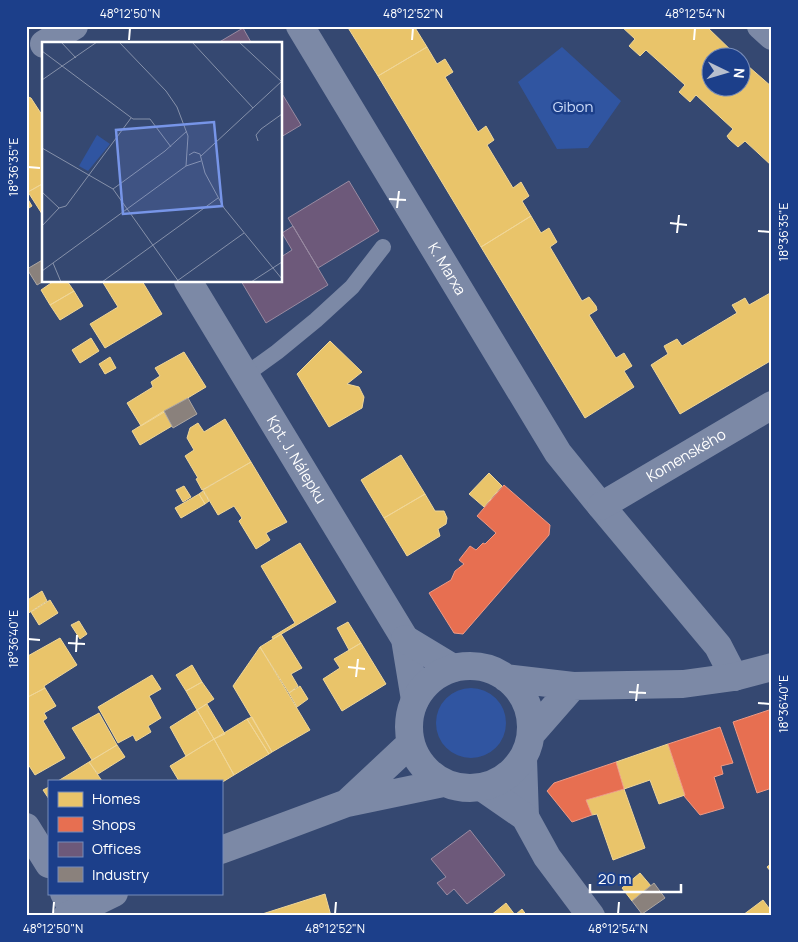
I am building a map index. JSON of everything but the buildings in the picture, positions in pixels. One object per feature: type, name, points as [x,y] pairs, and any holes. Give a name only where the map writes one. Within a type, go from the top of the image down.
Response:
[{"type":"street","points":[[34,26],[43,42]]},
{"type":"street","points":[[47,42],[74,26]]},
{"type":"street","name":"K. Marxa","points":[[300,26],[556,449],[718,646],[734,677]]},
{"type":"street","points":[[761,26],[772,36]]},
{"type":"street","points":[[26,54],[42,45]]},
{"type":"street","name":"Kpt. J. Nálepku","points":[[189,282],[405,638],[415,700]]},
{"type":"street","name":"Komenského","points":[[601,506],[772,405]]},
{"type":"street","name":"Kpt. J. Nálepku","points":[[405,638],[453,668]]},
{"type":"street","points":[[469,666],[485,668],[506,678],[521,693],[530,712],[531,734],[528,747],[517,767],[502,780],[483,788],[463,788],[443,783],[432,776],[416,755],[411,743],[409,721],[412,706],[422,689],[431,680],[453,668],[469,666]]},
{"type":"street","points":[[506,678],[573,686],[683,684],[734,677],[772,667]]},
{"type":"street","points":[[531,734],[573,686]]},
{"type":"street","points":[[347,804],[411,743]]},
{"type":"street","points":[[522,759],[525,817],[546,857],[591,916]]},
{"type":"street","points":[[222,850],[347,804],[443,783]]},
{"type":"street","points":[[483,788],[525,817]]},
{"type":"street","points":[[26,827],[48,862]]},
{"type":"street","points":[[69,907],[111,894]]},
{"type":"lane","points":[[245,375],[316,320],[352,287],[383,247]]},
{"type":"green space","name":"Gibon","points":[[562,47],[621,101],[588,148],[557,149],[518,82]]},
{"type":"green space","points":[[471,688],[490,694],[500,704],[506,723],[500,742],[490,752],[471,758],[452,752],[442,742],[436,723],[442,704],[452,694]]}]
